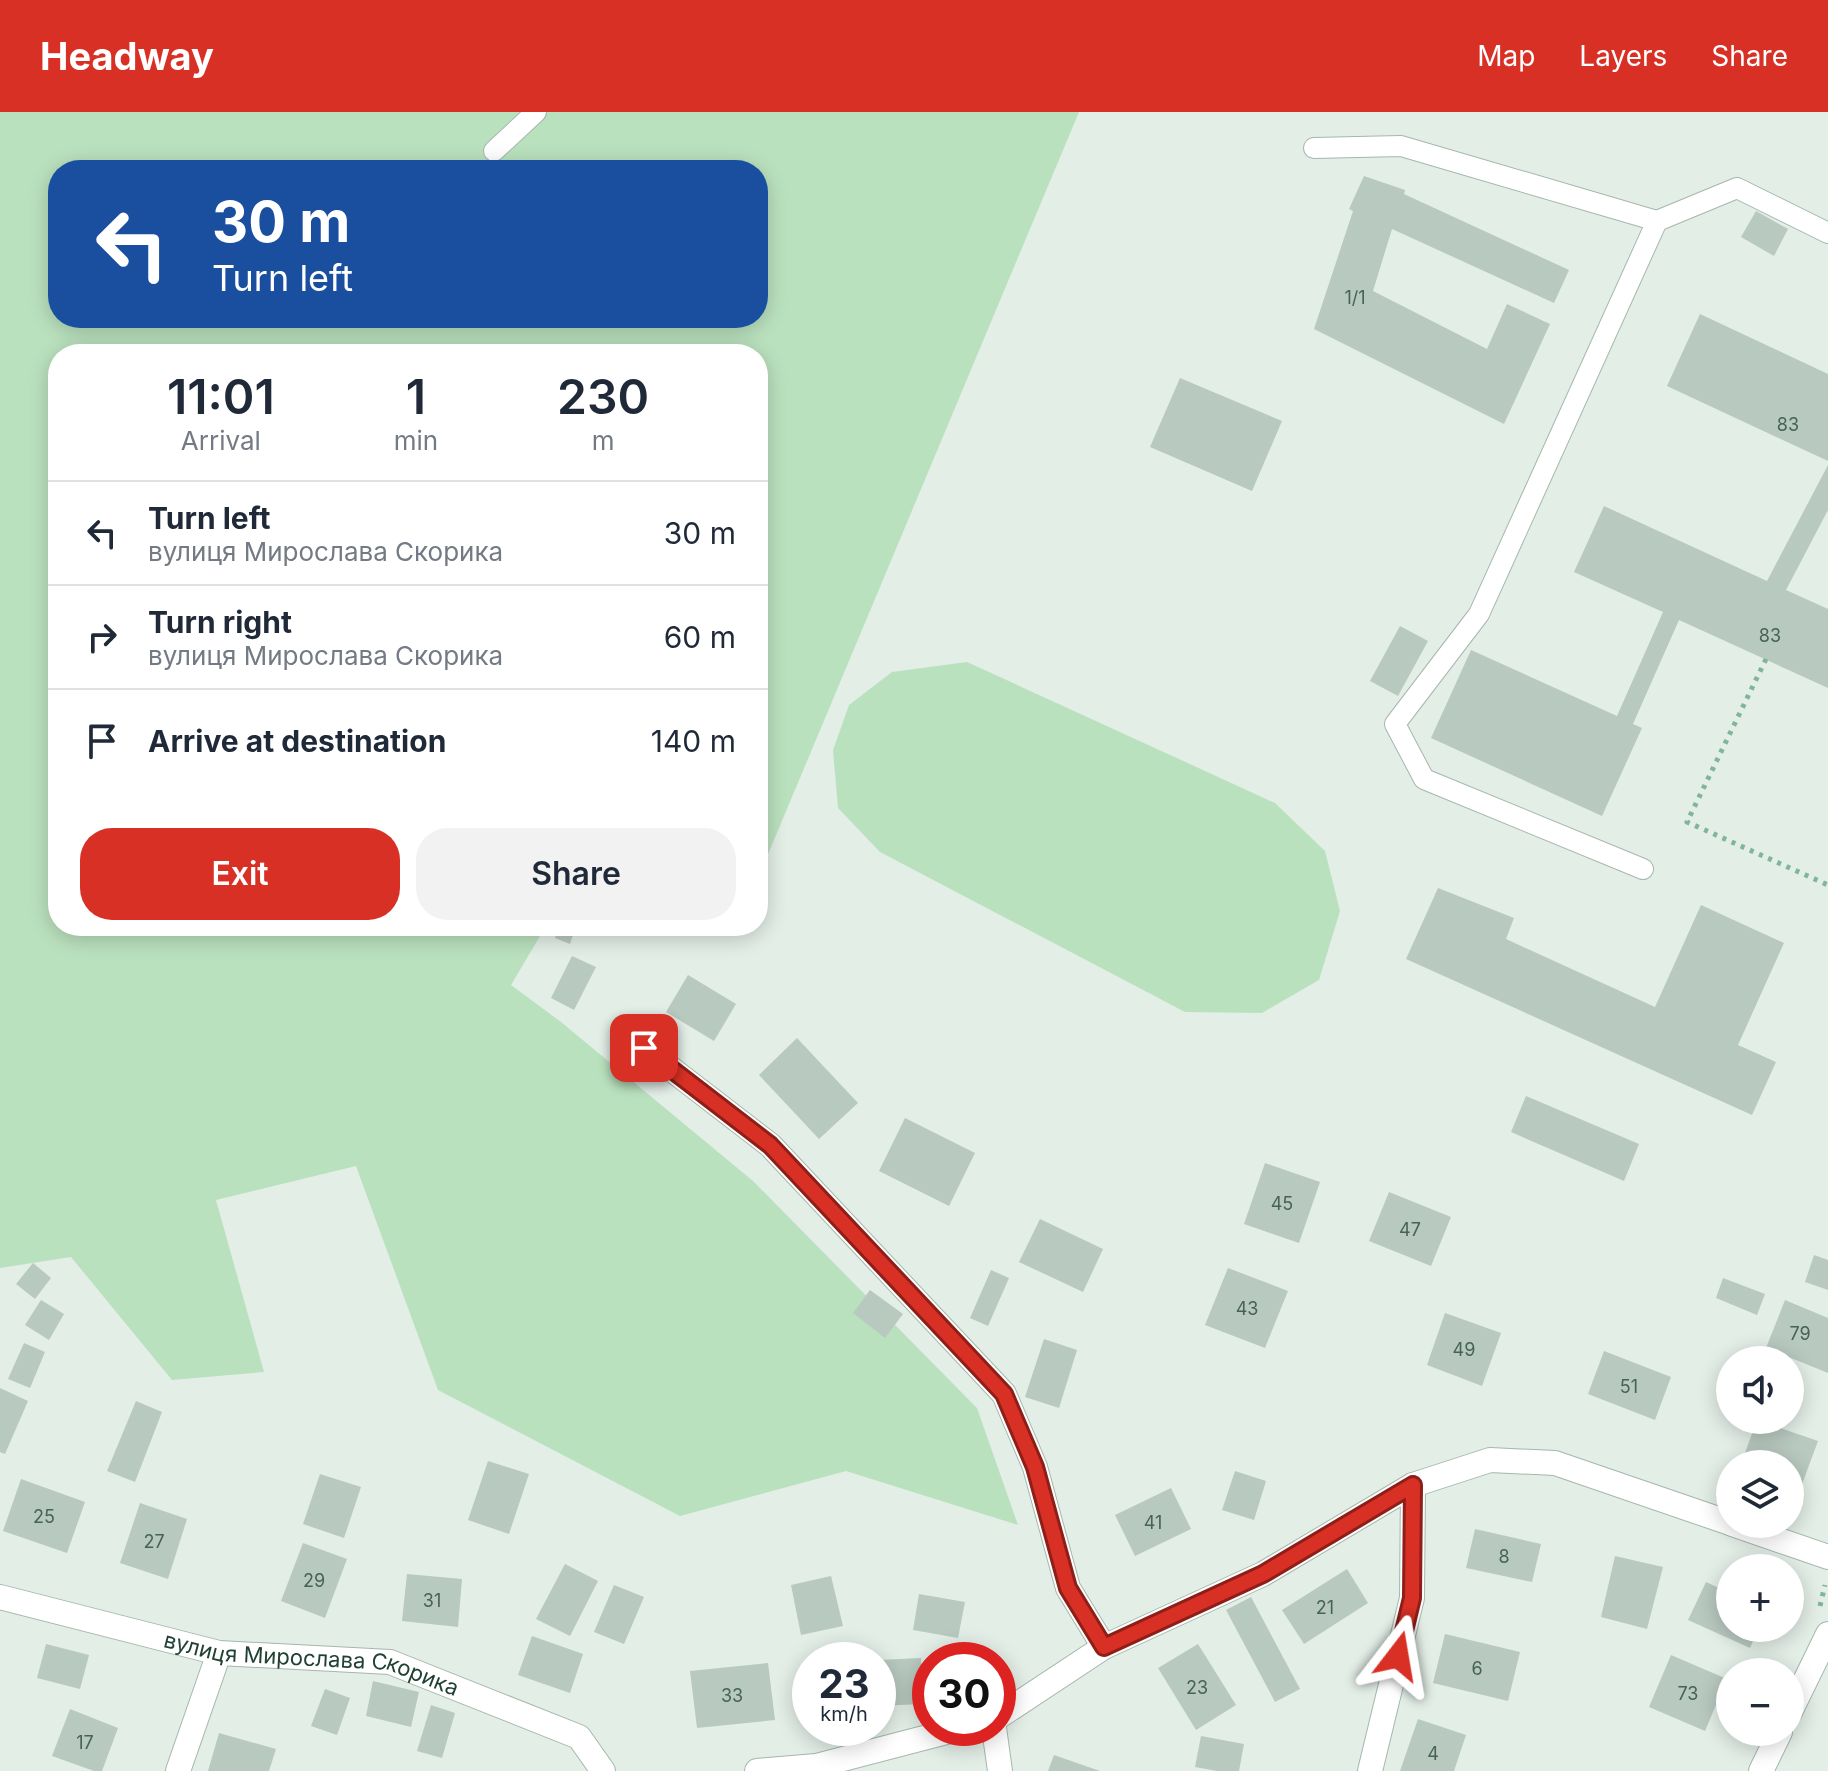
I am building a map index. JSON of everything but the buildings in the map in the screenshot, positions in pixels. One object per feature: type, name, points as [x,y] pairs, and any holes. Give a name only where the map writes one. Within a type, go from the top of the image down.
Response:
[{"type":"street","points":[[644,1048],[770,1145],[1004,1394],[1035,1467],[1068,1588],[1104,1647]]},
{"type":"street","points":[[1016,1705],[1104,1647],[1263,1574],[1413,1485],[1490,1460],[1555,1463],[1716,1519]]},
{"type":"street","points":[[1370,1771],[1412,1598],[1413,1485]]},
{"type":"street","points":[[1772,1538],[1828,1557]]},
{"type":"street","name":"вулиця Мирослава Скорика","points":[[0,1597],[219,1653],[390,1662],[579,1737],[603,1771]]},
{"type":"street","points":[[1804,1683],[1828,1634]]},
{"type":"street","points":[[178,1771],[219,1653]]},
{"type":"street","points":[[757,1771],[816,1766],[912,1741]]},
{"type":"street","points":[[997,1746],[1000,1771]]},
{"type":"street","points":[[1761,1771],[1773,1746]]},
{"type":"lane","points":[[494,151],[536,112]]},
{"type":"lane","points":[[1314,148],[1401,146],[1657,221],[1737,188],[1828,233]]},
{"type":"lane","points":[[1643,869],[1424,779],[1395,724],[1479,614],[1657,221]]},
{"type":"path","points":[[1766,659],[1687,822],[1828,885]]},
{"type":"green space","points":[[0,112],[1079,112],[768,854],[768,344],[48,344],[48,936],[540,936],[511,985],[561,1022],[753,1181],[977,1408],[1018,1525],[846,1471],[680,1516],[438,1390],[356,1166],[216,1200],[264,1372],[172,1380],[71,1257],[0,1268]]},
{"type":"green space","points":[[967,662],[1275,803],[1325,851],[1340,911],[1319,980],[1262,1013],[1185,1012],[880,852],[838,808],[833,750],[849,705],[892,672]]},
{"type":"route","points":[[644,1048],[770,1145],[1004,1394],[1035,1467],[1068,1588],[1104,1647],[1263,1574],[1413,1485],[1412,1598],[1398,1656]]}]
